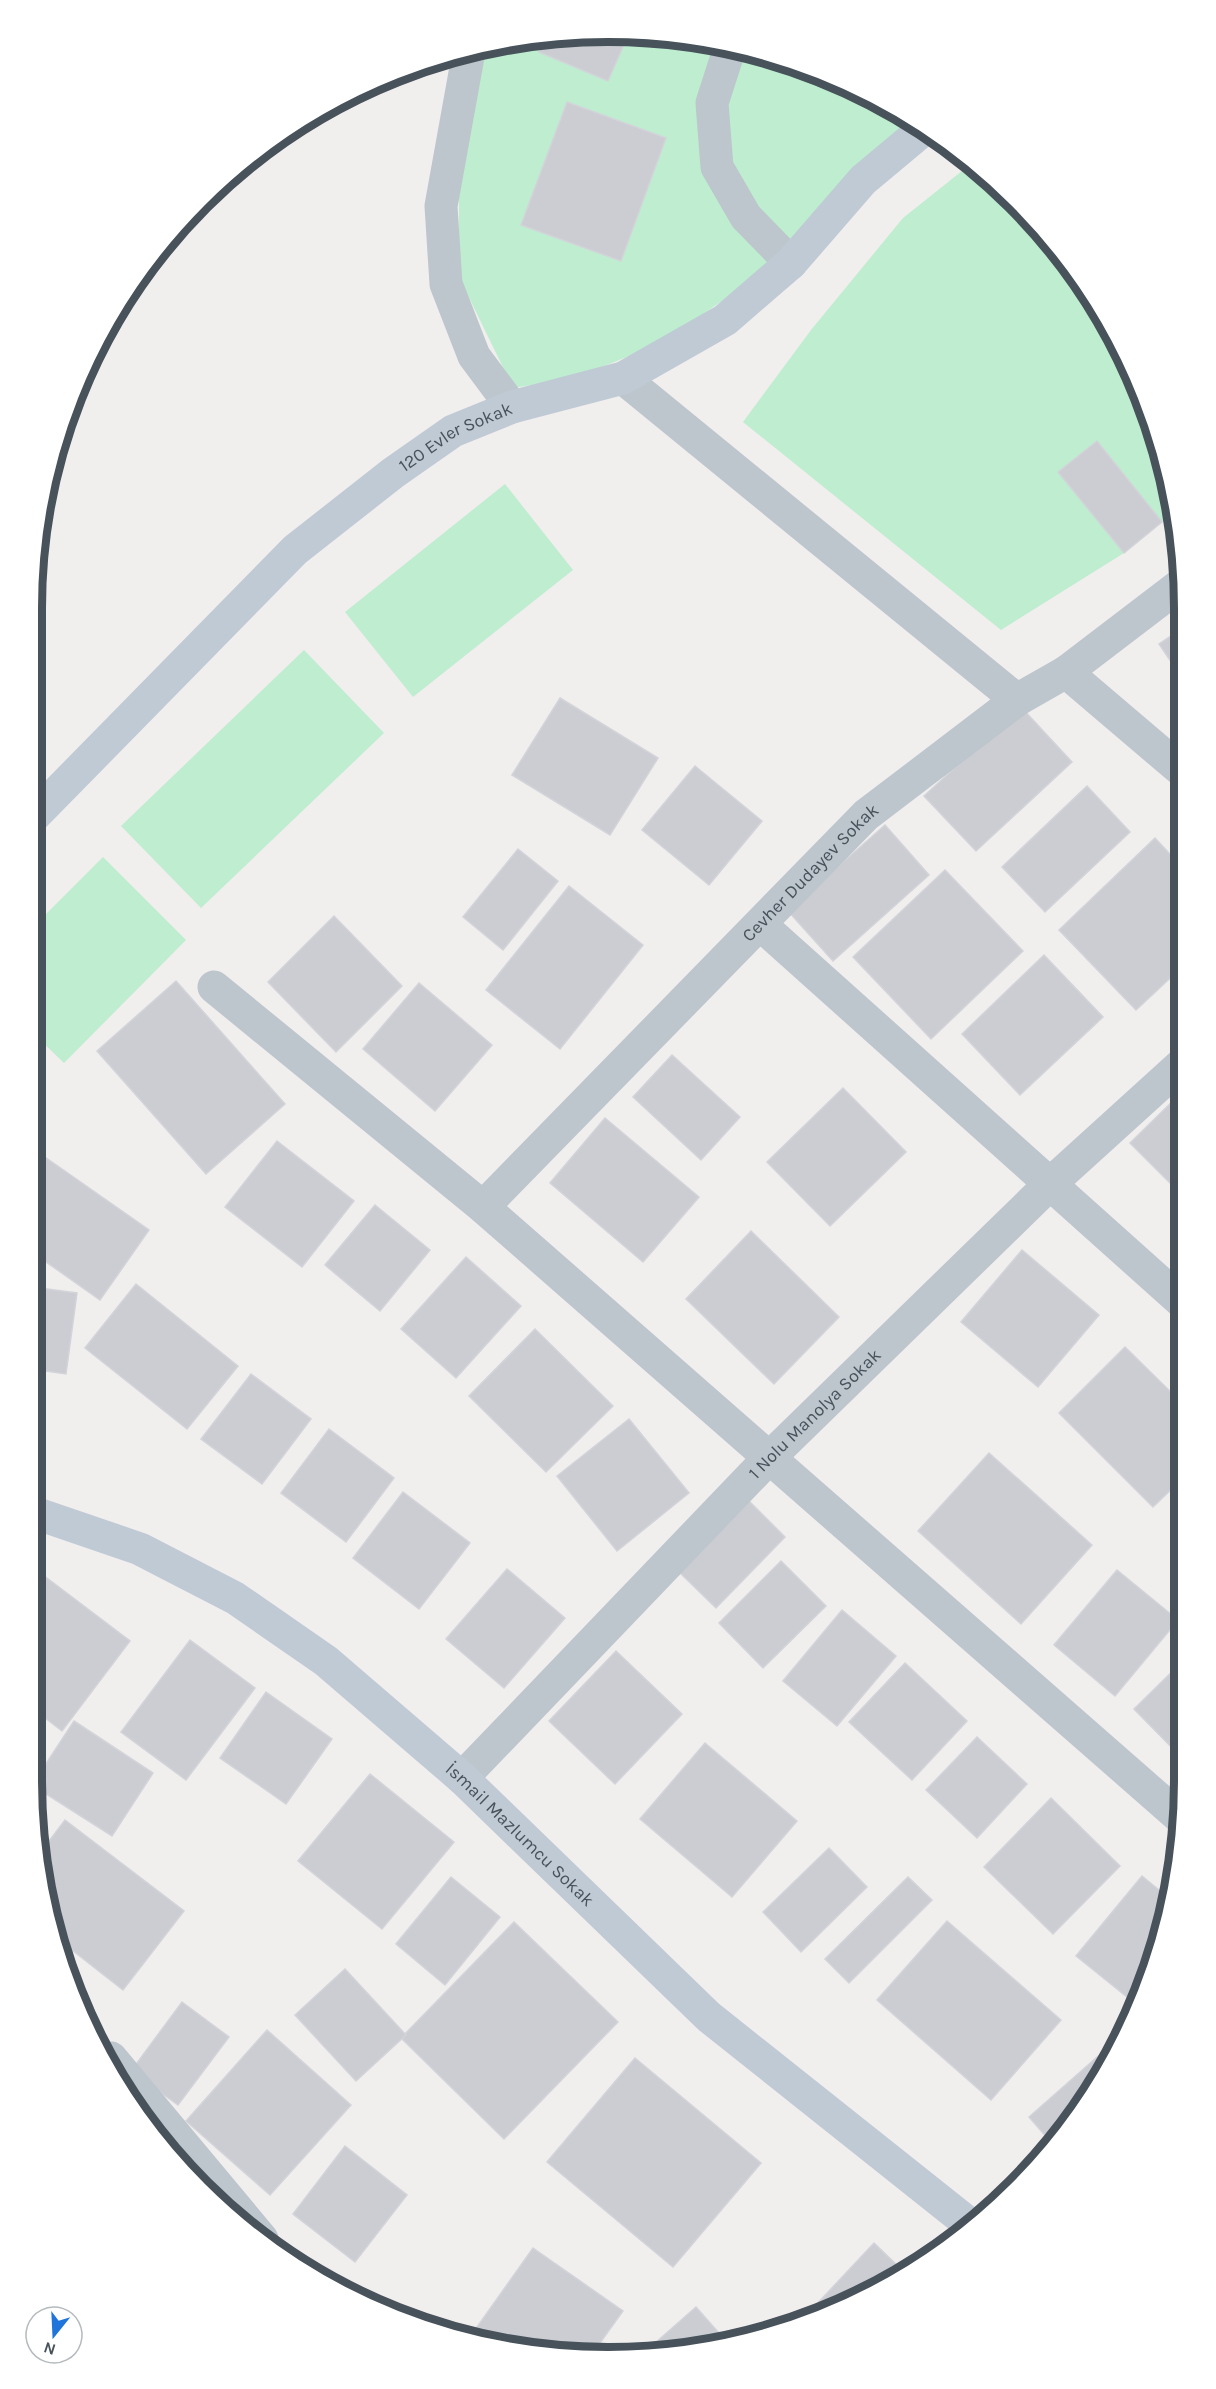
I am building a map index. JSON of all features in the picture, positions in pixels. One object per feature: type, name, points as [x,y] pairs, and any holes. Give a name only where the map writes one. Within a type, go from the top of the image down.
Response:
[{"type":"street","points":[[727,55],[712,103],[717,167],[746,218],[791,263]]},
{"type":"street","points":[[467,60],[441,206],[446,284],[474,356],[512,407]]},
{"type":"street","name":"120 Evler Sokak","points":[[42,808],[295,550],[393,473],[453,431],[512,407],[623,378],[725,320],[791,263],[863,180],[918,134]]},
{"type":"street","points":[[623,378],[1017,700]]},
{"type":"street","name":"Cevher Dudayev Sokak","points":[[483,1208],[866,815],[1017,700],[1066,672],[1174,590]]},
{"type":"street","points":[[1066,672],[1174,764]]},
{"type":"street","points":[[760,924],[1174,1295]]},
{"type":"street","points":[[214,987],[483,1208],[1173,1811]]},
{"type":"street","name":"1 Nolu Manolya Sokak","points":[[462,1778],[769,1458],[1051,1183],[1174,1071]]},
{"type":"street","name":"İsmail Mazlumcu Sokak","points":[[42,1515],[140,1549],[235,1598],[326,1661],[462,1778],[709,2018],[965,2220]]},
{"type":"street","points":[[124,2073],[236,2208]]},
{"type":"green space","points":[[571,43],[645,43],[718,53],[754,61],[825,85],[858,100],[905,127],[756,277],[662,343],[574,378],[513,388],[459,277],[459,194],[481,57],[534,47]]},
{"type":"green space","points":[[965,169],[1008,208],[1057,263],[1098,325],[1131,391],[1155,462],[1167,519],[1162,522],[1097,441],[1058,472],[1124,553],[1001,630],[743,422],[811,330],[903,218]]},
{"type":"green space","points":[[505,484],[573,570],[413,697],[345,612]]},
{"type":"green space","points":[[304,650],[384,733],[201,908],[121,826]]},
{"type":"green space","points":[[103,857],[186,940],[64,1063],[42,1042],[42,918]]},
{"type":"building","points":[[625,42],[608,81],[539,52],[542,46],[571,43]]},
{"type":"building","points":[[567,102],[666,138],[621,261],[521,225]]},
{"type":"building","points":[[1097,441],[1162,522],[1124,553],[1058,472]]},
{"type":"building","points":[[1174,634],[1174,666],[1159,644]]},
{"type":"building","points":[[560,698],[658,758],[610,835],[512,775]]},
{"type":"building","points":[[1021,707],[1072,762],[976,851],[924,796]]},
{"type":"building","points":[[695,766],[762,821],[709,885],[642,830]]},
{"type":"building","points":[[1087,786],[1130,832],[1045,912],[1002,867]]},
{"type":"building","points":[[885,825],[929,875],[833,961],[788,911]]},
{"type":"building","points":[[1155,838],[1174,859],[1174,975],[1136,1010],[1059,930]]},
{"type":"building","points":[[518,849],[558,881],[503,950],[463,917]]},
{"type":"building","points":[[945,870],[1023,951],[931,1039],[853,957]]},
{"type":"building","points":[[569,886],[643,945],[560,1049],[486,990]]},
{"type":"building","points":[[334,916],[402,986],[336,1052],[268,982]]},
{"type":"building","points":[[1044,955],[1103,1017],[1020,1095],[962,1034]]},
{"type":"building","points":[[176,981],[285,1104],[206,1174],[97,1051]]},
{"type":"building","points":[[419,983],[492,1045],[435,1111],[363,1049]]},
{"type":"building","points":[[672,1055],[740,1117],[701,1160],[633,1097]]},
{"type":"building","points":[[843,1088],[906,1152],[830,1226],[767,1162]]},
{"type":"building","points":[[1174,1100],[1174,1187],[1130,1143]]},
{"type":"building","points":[[605,1118],[699,1197],[643,1262],[550,1183]]},
{"type":"building","points":[[277,1141],[354,1201],[302,1267],[225,1207]]},
{"type":"building","points":[[42,1155],[149,1230],[100,1300],[42,1259]]},
{"type":"building","points":[[375,1205],[430,1250],[380,1311],[325,1265]]},
{"type":"building","points":[[751,1231],[839,1317],[774,1384],[686,1299]]},
{"type":"building","points":[[1022,1250],[1099,1315],[1038,1387],[961,1322]]},
{"type":"building","points":[[466,1257],[521,1306],[456,1378],[401,1329]]},
{"type":"building","points":[[136,1284],[238,1366],[187,1429],[85,1348]]},
{"type":"building","points":[[42,1288],[77,1293],[66,1374],[42,1370]]},
{"type":"building","points":[[535,1329],[613,1406],[546,1472],[469,1396]]},
{"type":"building","points":[[1125,1347],[1174,1395],[1174,1487],[1153,1507],[1059,1413]]},
{"type":"building","points":[[251,1374],[311,1419],[262,1484],[201,1439]]},
{"type":"building","points":[[629,1419],[689,1493],[617,1551],[557,1476]]},
{"type":"building","points":[[329,1429],[394,1478],[346,1542],[281,1493]]},
{"type":"building","points":[[989,1453],[1092,1545],[1021,1624],[918,1531]]},
{"type":"building","points":[[403,1492],[470,1543],[419,1609],[353,1558]]},
{"type":"building","points":[[746,1498],[785,1537],[716,1608],[676,1569]]},
{"type":"building","points":[[781,1561],[826,1606],[763,1668],[719,1623]]},
{"type":"building","points":[[507,1569],[565,1618],[504,1688],[446,1639]]},
{"type":"building","points":[[1117,1570],[1174,1617],[1174,1625],[1115,1696],[1054,1645]]},
{"type":"building","points":[[42,1576],[130,1641],[62,1731],[42,1716]]},
{"type":"building","points":[[842,1610],[896,1656],[837,1726],[783,1681]]},
{"type":"building","points":[[190,1640],[255,1688],[186,1780],[121,1732]]},
{"type":"building","points":[[616,1651],[682,1714],[615,1784],[549,1721]]},
{"type":"building","points":[[905,1663],[967,1721],[912,1780],[849,1722]]},
{"type":"building","points":[[1174,1670],[1174,1750],[1134,1709]]},
{"type":"building","points":[[266,1692],[332,1739],[286,1804],[220,1758]]},
{"type":"building","points":[[74,1721],[153,1773],[112,1836],[42,1792],[42,1770]]},
{"type":"building","points":[[977,1737],[1027,1784],[977,1838],[926,1790]]},
{"type":"building","points":[[705,1743],[797,1821],[732,1897],[640,1819]]},
{"type":"building","points":[[370,1774],[454,1842],[382,1929],[298,1861]]},
{"type":"building","points":[[1051,1798],[1120,1866],[1053,1934],[984,1867]]},
{"type":"building","points":[[65,1820],[184,1911],[123,1990],[67,1946],[53,1891],[46,1845]]},
{"type":"building","points":[[829,1848],[867,1887],[801,1952],[763,1912]]},
{"type":"building","points":[[1142,1876],[1163,1893],[1155,1927],[1130,2000],[1076,1956]]},
{"type":"building","points":[[451,1877],[500,1917],[445,1985],[396,1944]]},
{"type":"building","points":[[908,1877],[932,1900],[849,1983],[825,1959]]},
{"type":"building","points":[[947,1921],[1061,2020],[991,2100],[877,2000]]},
{"type":"building","points":[[514,1922],[618,2022],[504,2139],[401,2038]]},
{"type":"building","points":[[345,1969],[406,2035],[356,2081],[295,2015]]},
{"type":"building","points":[[182,2002],[229,2037],[178,2105],[131,2071]]},
{"type":"building","points":[[267,2030],[351,2105],[270,2195],[186,2121]]},
{"type":"building","points":[[1105,2050],[1079,2095],[1047,2138],[1029,2117]]},
{"type":"building","points":[[635,2058],[761,2163],[673,2267],[547,2162]]},
{"type":"building","points":[[345,2146],[407,2195],[355,2262],[293,2214]]},
{"type":"building","points":[[874,2243],[898,2266],[858,2289],[825,2304],[815,2306]]},
{"type":"building","points":[[533,2248],[623,2311],[597,2347],[534,2342],[474,2331]]},
{"type":"building","points":[[696,2307],[721,2335],[682,2342],[653,2345]]}]
